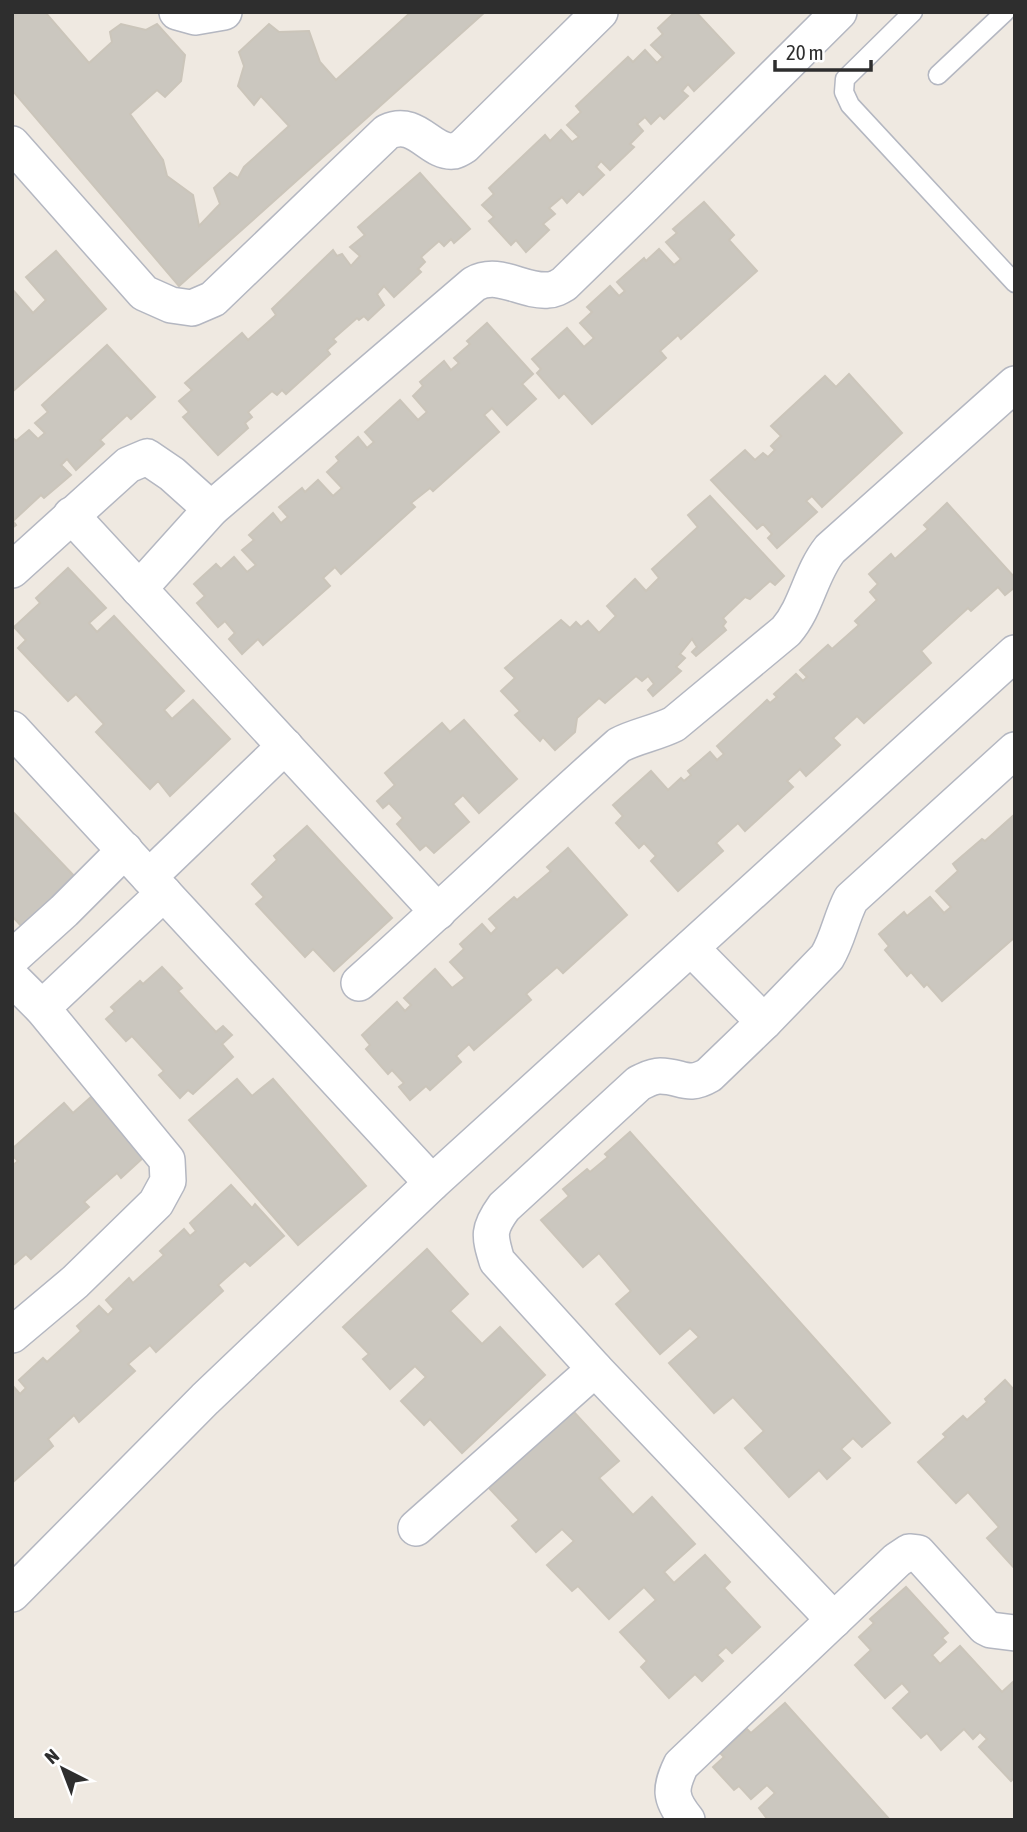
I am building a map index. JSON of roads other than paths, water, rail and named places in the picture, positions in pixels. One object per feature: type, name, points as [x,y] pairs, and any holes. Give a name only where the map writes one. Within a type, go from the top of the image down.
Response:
[{"type":"street","points":[[177,12],[195,17],[224,12]]},
{"type":"street","points":[[12,144],[144,293],[171,305],[192,308],[213,299],[387,132],[396,128],[407,128],[444,150],[464,146],[600,12]]},
{"type":"street","points":[[139,589],[211,509],[474,284],[481,279],[492,278],[545,291],[564,284],[839,12]]},
{"type":"street","points":[[359,983],[551,805],[619,746],[674,724],[786,631],[797,619],[821,561],[830,550],[1015,384]]},
{"type":"street","points":[[12,570],[128,465],[147,457],[172,474],[211,509]]},
{"type":"street","points":[[71,515],[438,912]]},
{"type":"street","points":[[12,1594],[205,1399],[432,1183],[1015,653]]},
{"type":"street","points":[[12,729],[432,1183]]},
{"type":"street","points":[[42,1008],[285,746]]},
{"type":"street","points":[[834,1620],[595,1369],[497,1261],[490,1240],[493,1222],[504,1207],[639,1083],[660,1076],[690,1082],[699,1081],[709,1075],[827,957],[834,946],[843,914],[851,899],[1015,750]]},
{"type":"street","points":[[12,958],[125,850]]},
{"type":"street","points":[[691,948],[764,1022]]},
{"type":"street","points":[[12,978],[42,1008],[167,1160],[168,1181],[156,1203],[112,1247],[12,1335]]},
{"type":"street","points":[[416,1528],[595,1369]]},
{"type":"street","points":[[687,1820],[675,1801],[672,1784],[681,1765],[897,1560],[909,1552],[918,1553],[985,1627],[1015,1633]]},
{"type":"lane","points":[[913,12],[845,79],[844,92],[850,105],[1015,283]]},
{"type":"lane","points":[[938,75],[1005,12]]}]
